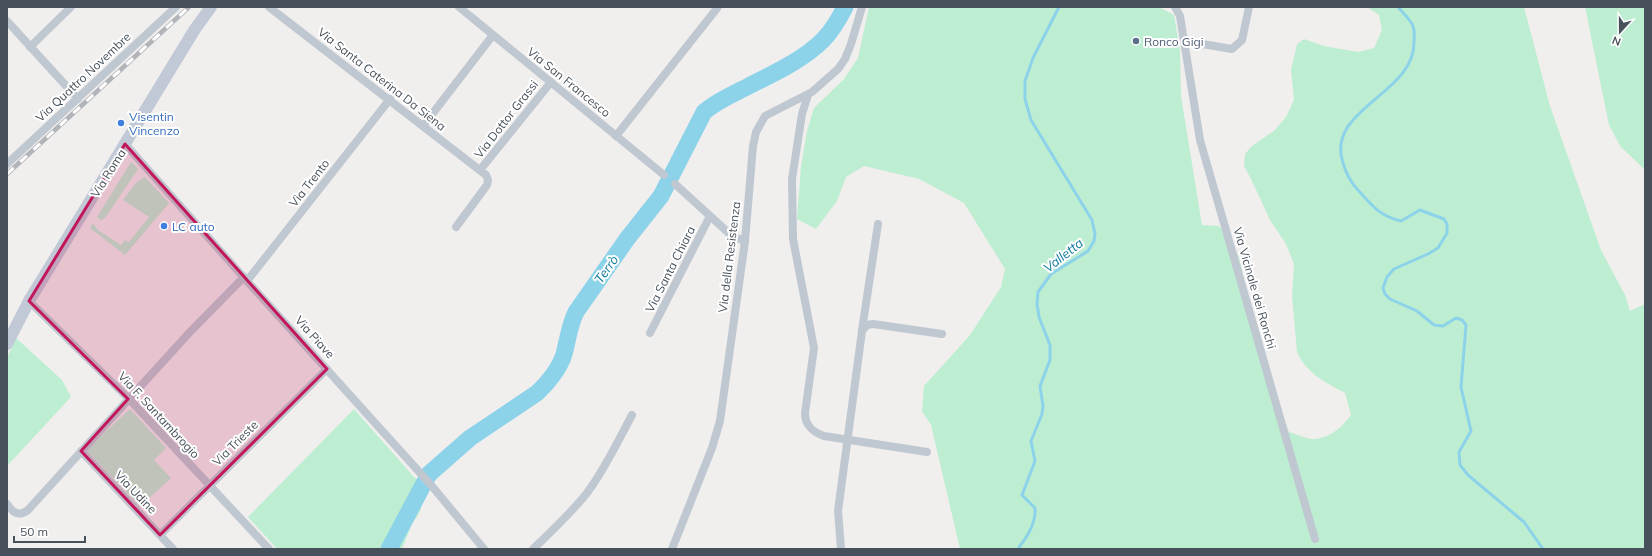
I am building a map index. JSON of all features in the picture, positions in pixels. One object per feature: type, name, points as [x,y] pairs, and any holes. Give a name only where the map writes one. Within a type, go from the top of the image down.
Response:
[{"type":"street","points":[[30,47],[71,7]]},
{"type":"street","name":"Via Quattro Novembre","points":[[7,164],[176,7]]},
{"type":"street","name":"Via Roma","points":[[8,343],[29,301],[195,29],[211,7]]},
{"type":"street","name":"Via Santa Caterina Da Siena","points":[[269,7],[480,170]]},
{"type":"street","points":[[616,136],[718,7]]},
{"type":"street","name":"Via della Resistenza","points":[[672,549],[718,428],[745,240],[753,146],[759,126],[769,113],[808,95],[829,78],[843,62],[851,44],[862,7]]},
{"type":"street","name":"Via Vicinale dei Ronchi","points":[[1174,7],[1180,16],[1200,140],[1315,538]]},
{"type":"street","points":[[1184,41],[1232,49],[1242,40],[1249,7]]},
{"type":"street","name":"Via San Francesco","points":[[464,9],[492,35],[664,175]]},
{"type":"street","points":[[7,21],[78,99]]},
{"type":"street","points":[[423,126],[492,35]]},
{"type":"street","name":"Via Dottor Grassi","points":[[480,170],[551,82]]},
{"type":"street","points":[[808,95],[802,114],[792,179],[793,239],[814,348],[805,417],[807,424],[815,432],[824,436],[927,452]]},
{"type":"street","name":"Via Trento","points":[[7,504],[16,513],[21,514],[26,512],[189,333],[245,279],[390,99]]},
{"type":"street","name":"Via Piave","points":[[126,144],[245,279],[419,471],[484,549]]},
{"type":"street","points":[[456,228],[487,185],[488,178],[480,170]]},
{"type":"street","points":[[675,184],[734,237],[745,240]]},
{"type":"street","name":"Via Santa Chiara","points":[[650,333],[710,216]]},
{"type":"street","points":[[841,549],[838,511],[878,224]]},
{"type":"street","name":"Via F. Santambrogio","points":[[29,301],[129,399],[269,549]]},
{"type":"street","points":[[862,331],[867,325],[873,324],[942,334]]},
{"type":"street","name":"Via Trieste","points":[[160,534],[210,487],[327,369]]},
{"type":"street","points":[[534,549],[568,515],[588,492],[604,467],[632,415]]},
{"type":"street","name":"Via Udine","points":[[81,451],[173,549]]},
{"type":"highlighted area","points":[[125,144],[327,369],[160,535],[81,451],[128,399],[29,301]]},
{"type":"green space","points":[[869,7],[1159,7],[1174,15],[1180,50],[1181,96],[1202,225],[1219,226],[1231,241],[1238,254],[1245,288],[1282,416],[1289,432],[1306,438],[1316,439],[1332,433],[1351,415],[1345,393],[1311,372],[1297,352],[1292,296],[1294,264],[1286,244],[1270,220],[1244,166],[1245,154],[1252,146],[1275,130],[1286,117],[1294,100],[1291,70],[1297,44],[1304,39],[1324,46],[1358,52],[1374,48],[1382,30],[1379,15],[1367,7],[1524,7],[1550,106],[1601,250],[1625,295],[1630,311],[1645,304],[1645,549],[960,549],[931,425],[922,411],[924,386],[970,335],[1001,287],[1005,269],[964,203],[919,179],[864,166],[846,177],[837,201],[816,229],[797,219],[801,166],[807,131],[814,108],[844,79],[858,58]]},
{"type":"green space","points":[[1585,7],[1645,7],[1645,170],[1620,146],[1609,125]]},
{"type":"green space","points":[[131,162],[138,169],[105,218],[101,220],[97,217]]},
{"type":"green space","points":[[145,177],[169,203],[125,255],[90,228],[93,223],[98,230],[121,245],[125,240],[129,242],[149,217],[123,200],[136,183]]},
{"type":"green space","points":[[16,338],[62,380],[71,397],[7,466],[7,358]]},
{"type":"green space","points":[[130,409],[166,448],[154,460],[171,478],[140,507],[86,450]]},
{"type":"green space","points":[[354,409],[414,477],[422,484],[383,549],[277,549],[248,517]]},
{"type":"green space","points":[[421,494],[421,510],[412,524],[402,549],[390,549]]},
{"type":"waterway","name":"Terrò","points":[[389,549],[429,474],[470,438],[537,393],[553,375],[560,365],[576,312],[627,239],[661,196],[704,112],[724,98],[776,72],[815,48],[835,25],[845,7]]},
{"type":"waterway","name":"Valletta","points":[[1020,549],[1019,547],[1033,524],[1035,513],[1035,508],[1022,495],[1035,461],[1031,441],[1042,414],[1043,406],[1040,386],[1050,360],[1050,345],[1039,317],[1037,304],[1038,292],[1051,274],[1088,251],[1094,241],[1095,234],[1092,220],[1031,120],[1025,99],[1025,81],[1033,58],[1059,7]]},
{"type":"waterway","points":[[1398,7],[1414,28],[1414,42],[1410,60],[1401,75],[1358,115],[1347,129],[1341,144],[1343,163],[1353,184],[1381,213],[1401,221],[1420,210],[1444,219],[1447,224],[1447,233],[1438,248],[1394,269],[1387,277],[1383,288],[1385,294],[1390,299],[1417,311],[1434,325],[1443,326],[1456,318],[1462,320],[1466,325],[1461,387],[1471,431],[1459,452],[1460,465],[1468,475],[1524,522],[1543,549]]},
{"type":"railway","points":[[7,174],[189,7]]},
{"type":"place","name":"Ronco Gigi","points":[[1136,41]]},
{"type":"place","name":"Visentin Vincenzo","points":[[121,123]]},
{"type":"place","name":"LC auto","points":[[164,226]]}]
